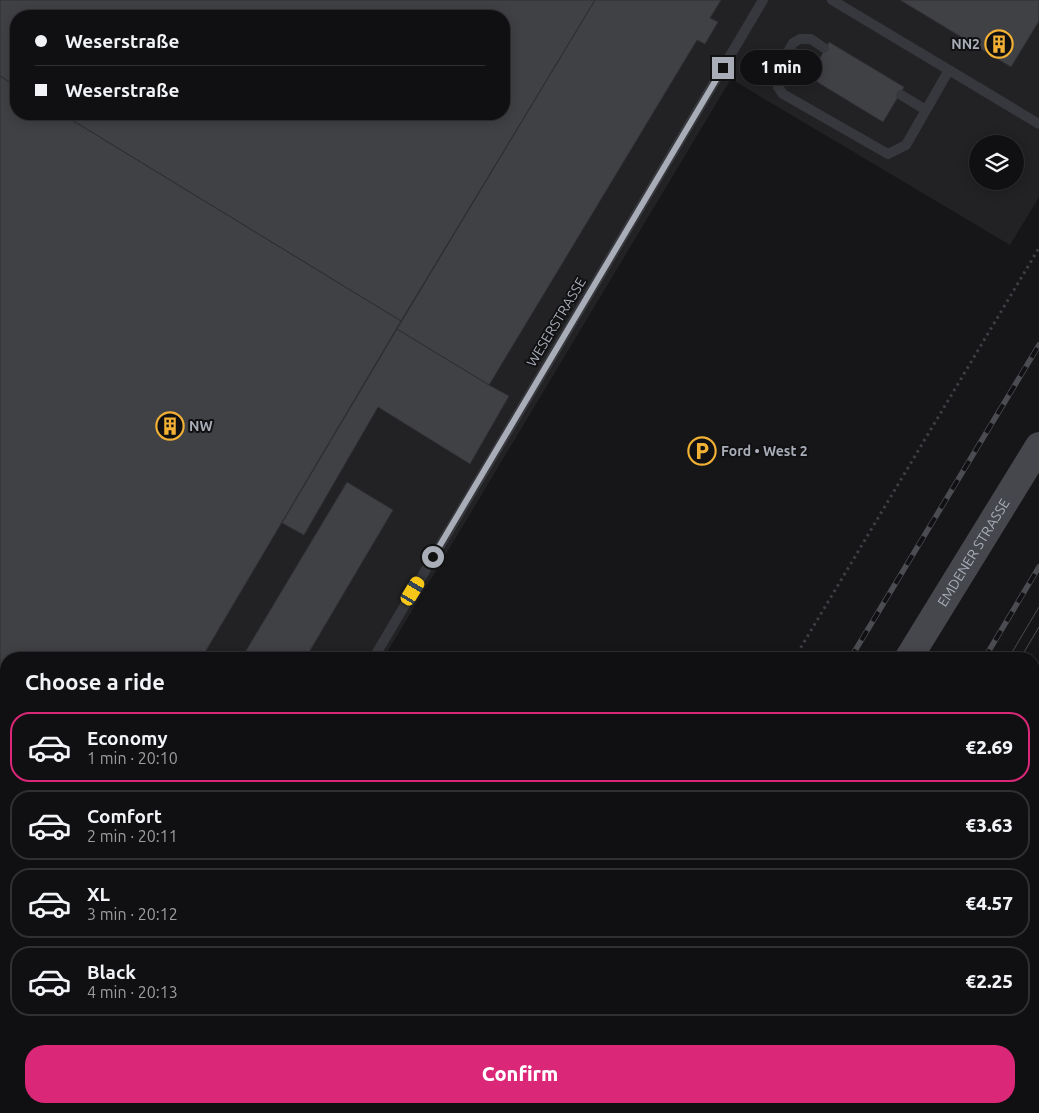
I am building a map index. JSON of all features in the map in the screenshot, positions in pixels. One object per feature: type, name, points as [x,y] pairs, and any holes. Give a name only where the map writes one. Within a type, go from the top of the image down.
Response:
[{"type":"street","name":"EMDENER STRASSE","points":[[912,652],[1039,446]]},
{"type":"lane","name":"WESERSTRASSE","points":[[377,652],[763,0]]},
{"type":"lane","points":[[832,0],[1039,124]]},
{"type":"lane","points":[[824,48],[811,39],[800,39],[793,43],[779,68],[778,87],[783,94],[888,154],[906,145],[949,70]]},
{"type":"lane","points":[[901,95],[926,110]]},
{"type":"path","points":[[798,652],[1039,248]]},
{"type":"shaded area","points":[[0,0],[1039,0],[1039,197],[1010,245],[731,79],[387,652],[0,652]]},
{"type":"building","points":[[0,0],[595,0],[401,321],[72,120],[510,120],[510,10],[10,10],[10,82],[0,76]]},
{"type":"building","points":[[595,0],[721,0],[710,18],[718,22],[705,44],[697,40],[489,385],[397,329]]},
{"type":"building","name":"NN2","points":[[900,0],[1039,0],[1039,21],[1011,67]]},
{"type":"building","points":[[829,42],[904,87],[883,122],[809,77]]},
{"type":"building","name":"NW","points":[[0,76],[10,82],[10,120],[72,120],[401,321],[205,652],[0,652]]},
{"type":"building","points":[[397,329],[509,396],[470,464],[378,407],[304,535],[282,523]]},
{"type":"building","points":[[347,482],[393,510],[309,652],[245,652]]},
{"type":"tram line","points":[[1012,652],[1039,607]]},
{"type":"tram line","points":[[1024,652],[1039,627]]},
{"type":"railway","points":[[854,652],[1039,345]]},
{"type":"railway","points":[[988,652],[1039,567]]},
{"type":"place","name":"NN2","points":[[999,44]]},
{"type":"place","name":"NW","points":[[170,426]]},
{"type":"place","name":"Ford • West 2","points":[[702,451]]},
{"type":"route","points":[[433,557],[723,68]]}]
